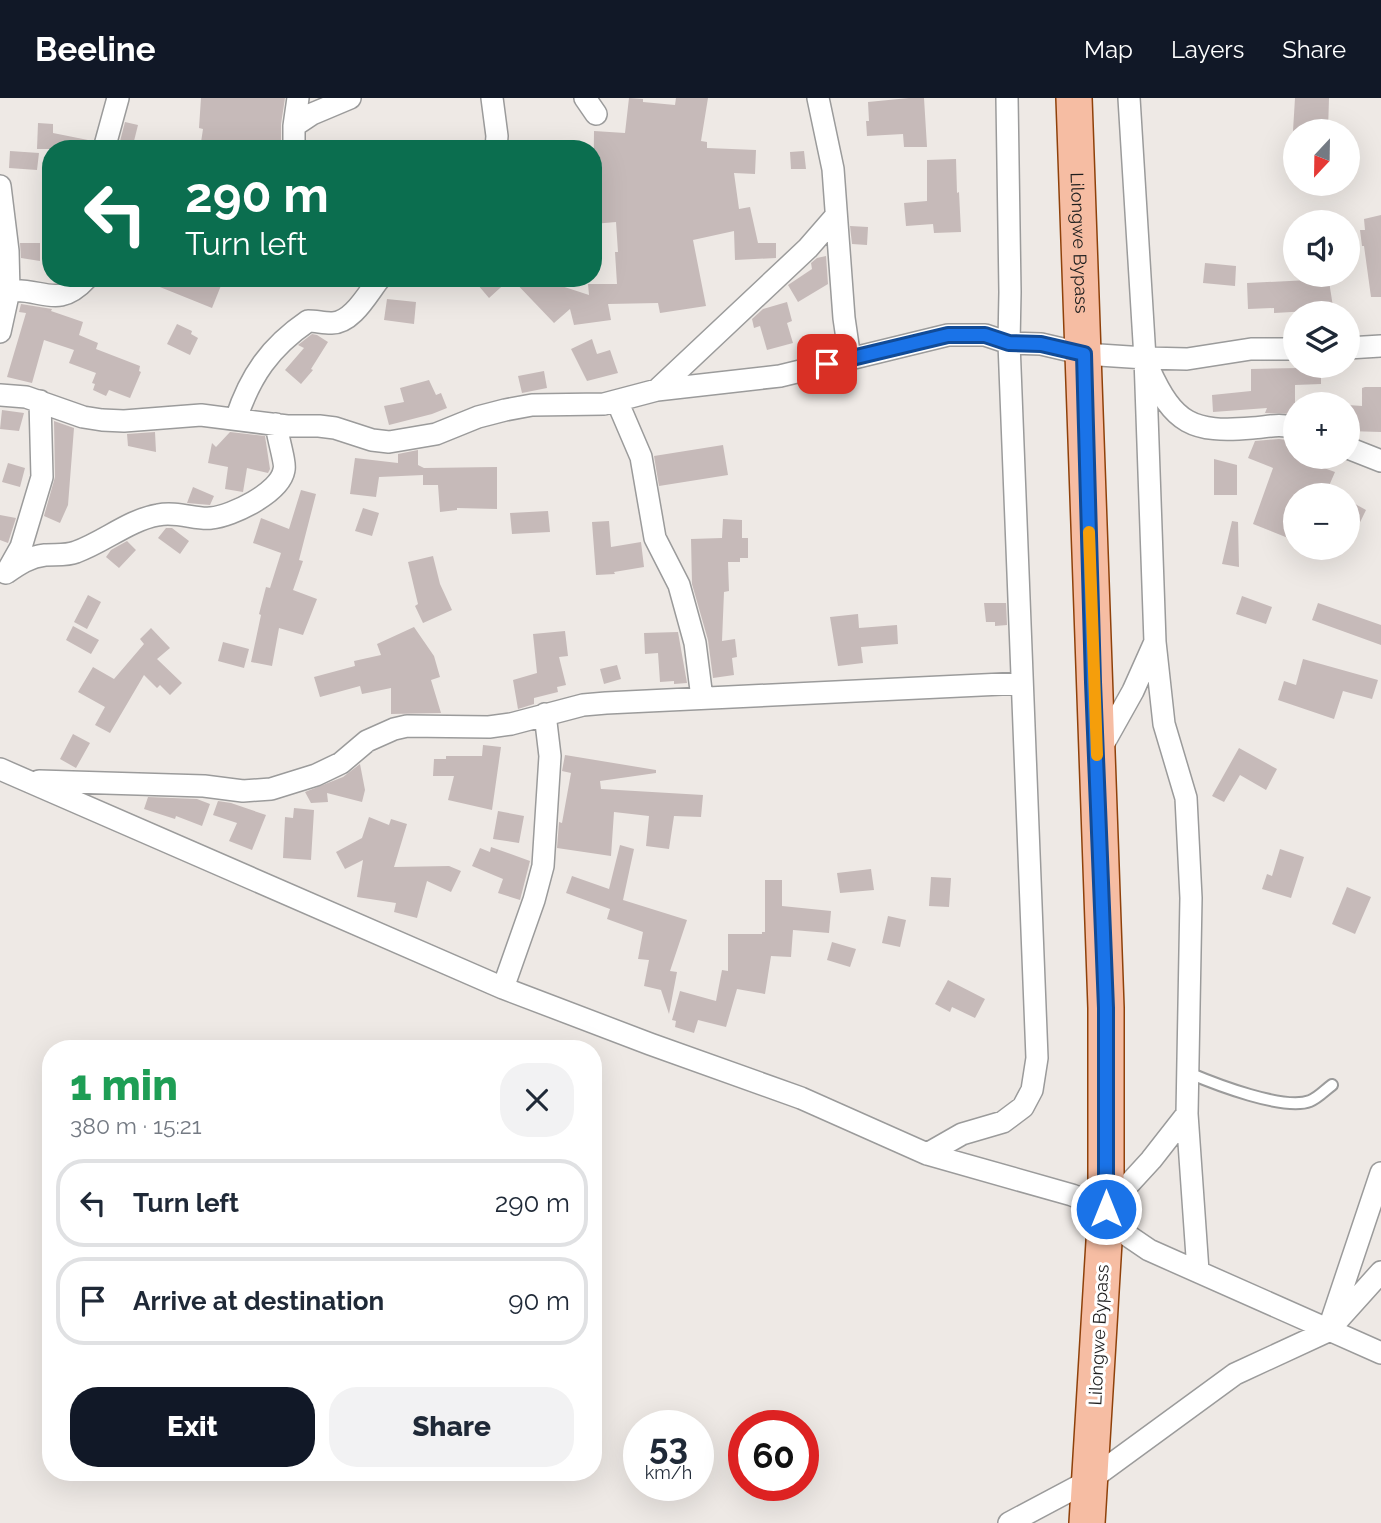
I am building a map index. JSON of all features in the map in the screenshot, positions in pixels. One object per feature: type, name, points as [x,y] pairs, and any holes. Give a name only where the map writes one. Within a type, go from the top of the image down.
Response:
[{"type":"main road","name":"Lilongwe Bypass","points":[[1074,98],[1106,1008],[1106,1209],[1087,1523]]},
{"type":"street","points":[[106,140],[118,98]]},
{"type":"street","points":[[294,140],[298,98]]},
{"type":"street","points":[[294,126],[312,114],[350,98]]},
{"type":"street","points":[[492,98],[497,140]]},
{"type":"street","points":[[818,98],[833,169],[844,318],[850,359]]},
{"type":"street","points":[[928,1154],[962,1134],[1003,1122],[1023,1107],[1032,1090],[1037,1058],[1009,343],[1007,98]]},
{"type":"street","points":[[1129,98],[1145,358],[1155,642],[1164,724],[1186,798],[1191,898],[1187,1114],[1198,1271]]},
{"type":"street","points":[[0,186],[8,251],[9,291],[0,332]]},
{"type":"street","points":[[657,390],[808,248],[835,217]]},
{"type":"street","points":[[9,291],[21,289],[52,298],[76,287]]},
{"type":"street","points":[[236,419],[256,370],[293,331],[308,321],[333,324],[343,321],[353,313],[373,287]]},
{"type":"street","points":[[0,395],[26,397],[83,417],[102,420],[124,421],[201,415],[335,428],[372,440],[389,442],[436,434],[478,417],[505,410],[532,405],[604,404],[657,390],[780,376],[948,335],[985,335],[1009,343],[1041,344],[1084,354],[1145,358],[1187,359],[1251,349],[1283,349]]},
{"type":"street","points":[[1360,347],[1381,346]]},
{"type":"street","points":[[1145,358],[1162,397],[1178,416],[1197,426],[1215,429],[1283,426]]},
{"type":"street","points":[[3,578],[21,547],[42,477],[40,401]]},
{"type":"street","points":[[617,401],[641,457],[654,538],[679,585],[695,643],[702,698]]},
{"type":"street","points":[[3,578],[25,560],[44,555],[74,554],[158,514],[184,514],[210,519],[240,510],[269,491],[280,480],[285,469],[276,424]]},
{"type":"street","points":[[1360,453],[1381,461]]},
{"type":"street","points":[[1097,756],[1133,691],[1155,642]]},
{"type":"street","points":[[28,781],[204,786],[243,791],[271,789],[316,775],[341,763],[367,741],[407,726],[489,727],[583,705],[1021,683]]},
{"type":"street","points":[[503,988],[543,866],[550,756],[545,714]]},
{"type":"street","points":[[0,769],[503,988],[801,1098],[928,1154],[1072,1195],[1106,1209],[1124,1233],[1149,1250],[1381,1353]]},
{"type":"street","points":[[1106,1209],[1151,1160],[1187,1114]]},
{"type":"street","points":[[1328,1331],[1381,1173]]},
{"type":"street","points":[[1009,1523],[1090,1480],[1235,1374],[1328,1331],[1381,1272]]},
{"type":"lane","points":[[1189,1073],[1230,1090],[1296,1104],[1312,1101],[1332,1085]]},
{"type":"building","points":[[201,98],[285,98],[281,140],[201,140],[203,129],[199,128]]},
{"type":"building","points":[[629,98],[675,105],[676,98],[708,98],[701,141],[707,142],[707,148],[756,150],[755,174],[734,173],[739,209],[750,207],[758,243],[776,243],[776,258],[735,260],[734,231],[693,240],[706,306],[660,313],[658,303],[608,304],[611,320],[574,325],[570,309],[554,323],[520,287],[565,287],[589,295],[588,287],[617,284],[616,222],[602,223],[602,140],[594,140],[594,131],[625,133]]},
{"type":"building","points":[[924,98],[927,147],[904,147],[903,134],[867,136],[868,102]]},
{"type":"building","points":[[1295,98],[1329,98],[1328,119],[1294,119]]},
{"type":"building","points":[[125,122],[138,125],[134,140],[120,140]]},
{"type":"building","points":[[38,123],[53,124],[53,133],[88,140],[42,140],[42,149],[37,149]]},
{"type":"building","points":[[10,151],[39,153],[37,170],[9,168]]},
{"type":"building","points":[[804,151],[806,169],[791,169],[790,152]]},
{"type":"building","points":[[956,159],[961,232],[934,233],[933,224],[906,226],[904,203],[927,201],[927,160]]},
{"type":"building","points":[[1381,215],[1381,297],[1371,297],[1360,230],[1365,230],[1364,219]]},
{"type":"building","points":[[850,226],[868,227],[867,245],[852,244]]},
{"type":"building","points":[[20,243],[40,243],[40,261],[21,258]]},
{"type":"building","points":[[826,256],[828,284],[798,302],[788,285],[812,269],[811,263],[817,258]]},
{"type":"building","points":[[1205,263],[1236,266],[1235,286],[1203,283]]},
{"type":"building","points":[[1283,281],[1283,287],[1330,287],[1332,301],[1283,301],[1283,312],[1274,313],[1274,308],[1248,309],[1247,283]]},
{"type":"building","points":[[160,287],[220,287],[212,308]]},
{"type":"building","points":[[480,287],[501,287],[489,298]]},
{"type":"building","points":[[387,299],[416,302],[414,324],[384,320]]},
{"type":"building","points":[[787,302],[792,321],[787,323],[793,343],[767,350],[760,326],[754,328],[752,319],[763,309]]},
{"type":"building","points":[[21,304],[52,309],[51,311],[83,322],[79,335],[98,343],[96,349],[140,366],[141,372],[130,398],[109,390],[106,396],[93,390],[95,384],[92,383],[96,373],[69,363],[74,350],[44,340],[32,383],[7,377],[26,313],[19,312]]},
{"type":"building","points":[[177,324],[192,331],[191,334],[198,338],[190,355],[167,344]]},
{"type":"building","points":[[312,334],[328,342],[311,369],[313,370],[301,384],[285,370],[304,348],[298,345]]},
{"type":"building","points":[[592,339],[597,354],[610,350],[618,373],[587,381],[571,349]]},
{"type":"building","points":[[1283,368],[1283,378],[1321,378],[1321,384],[1295,385],[1295,392],[1283,392],[1283,414],[1265,413],[1267,408],[1213,412],[1212,395],[1251,391],[1251,369]]},
{"type":"building","points":[[544,371],[547,388],[522,393],[518,376]]},
{"type":"building","points":[[429,380],[436,395],[441,393],[447,408],[389,425],[384,406],[404,402],[400,388]]},
{"type":"building","points":[[1381,387],[1381,432],[1360,431],[1362,388]]},
{"type":"building","points":[[2,410],[24,413],[19,431],[0,429]]},
{"type":"building","points":[[54,421],[74,428],[68,505],[60,523],[44,516],[55,477]]},
{"type":"building","points":[[155,432],[156,452],[128,446],[127,434]]},
{"type":"building","points":[[230,432],[265,436],[270,469],[268,473],[247,468],[243,492],[225,489],[228,467],[208,463],[212,443],[216,447]]},
{"type":"building","points":[[1283,440],[1283,469],[1327,469],[1335,472],[1330,483],[1283,483],[1283,536],[1253,524],[1273,468],[1248,458],[1255,441]]},
{"type":"building","points":[[723,445],[728,475],[659,486],[654,456]]},
{"type":"building","points":[[418,450],[418,465],[424,468],[497,467],[497,509],[457,508],[440,512],[438,485],[423,485],[423,475],[379,477],[376,497],[350,494],[355,458],[398,463],[398,454]]},
{"type":"building","points":[[1214,459],[1237,465],[1237,495],[1214,495]]},
{"type":"building","points":[[8,463],[25,468],[20,487],[2,482]]},
{"type":"building","points":[[193,487],[214,496],[210,505],[187,503]]},
{"type":"building","points":[[301,490],[316,494],[299,560],[303,561],[293,590],[317,599],[303,635],[279,628],[272,666],[251,662],[266,587],[270,588],[281,553],[253,543],[261,518],[289,529]]},
{"type":"building","points":[[1360,507],[1366,510],[1360,522]]},
{"type":"building","points":[[363,508],[379,513],[372,536],[355,531]]},
{"type":"building","points":[[548,511],[550,532],[512,534],[510,513]]},
{"type":"building","points":[[0,515],[16,518],[8,543],[0,540]]},
{"type":"building","points":[[723,519],[742,520],[742,538],[748,538],[748,558],[740,558],[740,562],[728,562],[729,591],[724,592],[722,641],[735,639],[737,657],[732,658],[734,675],[713,678],[708,640],[692,584],[691,539],[722,538]]},
{"type":"building","points":[[609,521],[611,547],[641,542],[644,567],[614,572],[615,574],[596,575],[592,522]]},
{"type":"building","points":[[1232,521],[1238,522],[1239,567],[1222,564]]},
{"type":"building","points":[[166,528],[172,528],[189,541],[180,554],[158,538]]},
{"type":"building","points":[[127,541],[136,550],[119,568],[106,557],[111,550]]},
{"type":"building","points":[[433,556],[440,584],[452,610],[423,623],[415,606],[418,604],[408,562]]},
{"type":"building","points":[[88,595],[101,602],[87,629],[74,622]]},
{"type":"building","points":[[1242,596],[1272,607],[1266,624],[1236,614]]},
{"type":"building","points":[[984,603],[1006,603],[1007,625],[995,626],[995,622],[986,622]]},
{"type":"building","points":[[1318,603],[1381,625],[1381,645],[1312,620]]},
{"type":"building","points":[[858,614],[859,628],[897,625],[898,644],[861,647],[863,663],[838,666],[830,617]]},
{"type":"building","points":[[73,626],[99,640],[91,654],[66,640]]},
{"type":"building","points":[[414,627],[434,656],[440,677],[431,680],[441,713],[391,714],[391,688],[362,694],[360,686],[320,697],[314,677],[355,666],[354,661],[381,655],[377,644]]},
{"type":"building","points":[[151,628],[170,648],[157,659],[182,683],[170,695],[160,685],[157,688],[144,675],[110,733],[95,725],[105,707],[78,692],[93,667],[114,679],[144,644],[140,639]]},
{"type":"building","points":[[565,631],[568,656],[559,657],[566,685],[557,687],[558,692],[534,698],[534,704],[518,709],[513,680],[537,673],[533,634]]},
{"type":"building","points":[[678,632],[687,683],[660,682],[658,653],[645,654],[644,633]]},
{"type":"building","points":[[223,642],[249,649],[244,668],[218,661]]},
{"type":"building","points":[[1303,659],[1378,680],[1372,699],[1343,691],[1334,719],[1278,700],[1284,681],[1296,685]]},
{"type":"building","points":[[617,665],[621,679],[604,684],[600,669]]},
{"type":"building","points":[[73,734],[90,743],[76,768],[60,759]]},
{"type":"building","points":[[483,745],[501,747],[492,810],[448,800],[454,776],[433,776],[434,759],[446,759],[446,756],[482,756]]},
{"type":"building","points":[[1239,748],[1277,769],[1266,790],[1240,775],[1224,802],[1212,796]]},
{"type":"building","points":[[565,755],[656,770],[656,773],[600,781],[601,789],[703,795],[701,817],[674,816],[669,849],[646,846],[649,816],[614,812],[611,856],[557,848],[559,822],[562,823],[571,773],[562,771]]},
{"type":"building","points":[[360,764],[365,790],[362,802],[327,793],[328,802],[311,803],[305,792],[343,777]]},
{"type":"building","points":[[148,797],[197,799],[210,804],[202,826],[176,816],[175,819],[144,809]]},
{"type":"building","points":[[218,801],[266,815],[252,850],[229,841],[237,823],[213,815]]},
{"type":"building","points":[[294,808],[314,810],[311,860],[283,858],[285,817],[293,818]]},
{"type":"building","points":[[498,811],[524,816],[519,843],[493,839]]},
{"type":"building","points":[[369,817],[389,825],[391,819],[407,824],[394,867],[449,866],[461,871],[451,892],[427,881],[417,918],[394,912],[396,903],[357,897],[363,860],[345,869],[336,852],[362,838]]},
{"type":"building","points":[[620,845],[634,849],[623,900],[687,920],[670,971],[677,972],[669,1014],[661,990],[644,986],[649,960],[638,959],[643,932],[607,919],[610,909],[566,893],[572,876],[609,889]]},
{"type":"building","points":[[491,847],[530,861],[520,900],[498,893],[503,879],[472,866],[480,848],[490,852]]},
{"type":"building","points":[[1280,849],[1304,857],[1291,898],[1262,889],[1267,874],[1272,876]]},
{"type":"building","points":[[871,869],[874,890],[840,893],[837,873]]},
{"type":"building","points":[[931,877],[951,878],[949,907],[929,906]]},
{"type":"building","points":[[765,880],[782,880],[782,906],[831,911],[829,933],[793,930],[791,957],[771,956],[765,994],[737,989],[726,1027],[698,1020],[694,1033],[675,1027],[676,1021],[672,1020],[680,991],[716,1001],[722,970],[728,971],[728,934],[765,932]]},
{"type":"building","points":[[1347,887],[1371,897],[1355,934],[1332,924]]},
{"type":"building","points":[[888,916],[906,920],[900,947],[882,943]]},
{"type":"building","points":[[832,942],[856,949],[850,967],[827,960]]},
{"type":"building","points":[[948,980],[985,999],[975,1018],[952,1007],[950,1012],[935,1004]]},
{"type":"slow traffic","points":[[1089,532],[1097,755]]},
{"type":"route","points":[[827,364],[948,335],[985,335],[1009,343],[1041,344],[1084,354],[1106,1008],[1106,1209]]}]
